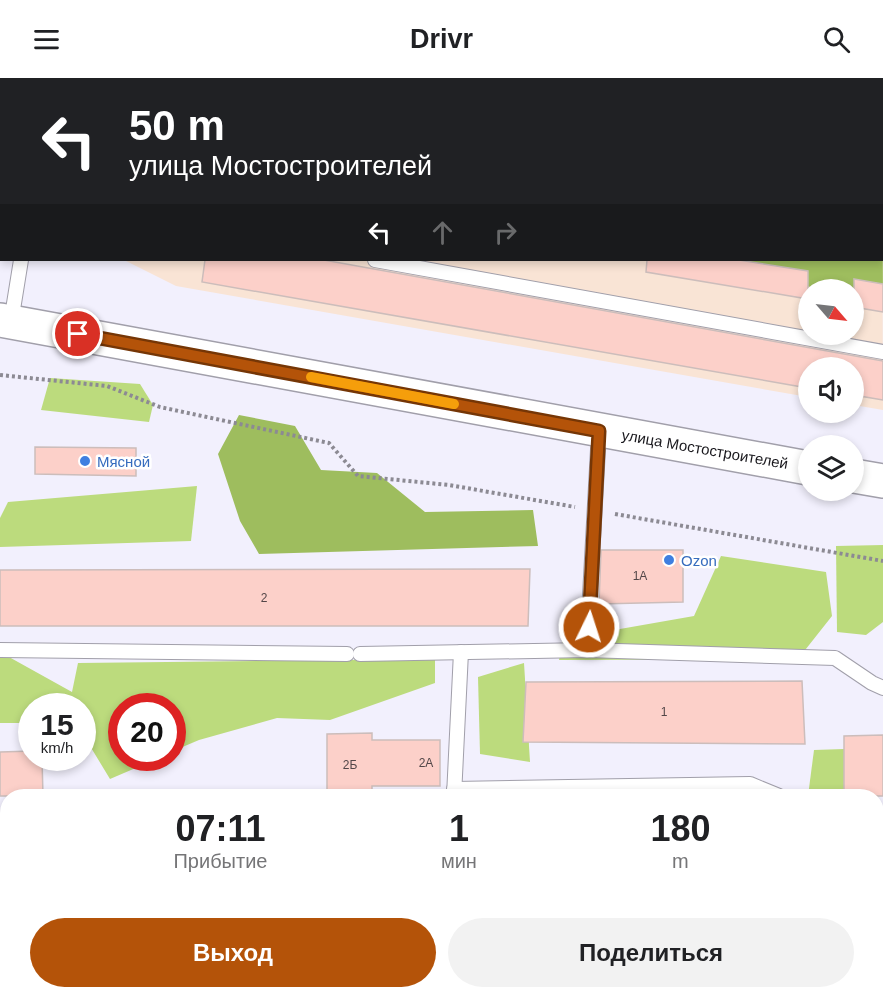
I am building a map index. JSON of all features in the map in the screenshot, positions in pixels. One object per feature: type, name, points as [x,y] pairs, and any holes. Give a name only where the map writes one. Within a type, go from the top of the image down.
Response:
[{"type":"main road","name":"улица Мостостроителей","points":[[5,321],[798,466]]},
{"type":"main road","points":[[864,478],[883,481]]},
{"type":"lane","points":[[5,321],[21,261]]},
{"type":"lane","points":[[381,261],[883,352]]},
{"type":"lane","points":[[587,650],[599,431]]},
{"type":"lane","points":[[0,650],[354,654],[587,650],[835,658],[883,688]]},
{"type":"lane","points":[[454,789],[461,652]]},
{"type":"lane","points":[[586,789],[750,784],[762,789]]},
{"type":"path","points":[[0,375],[107,386],[160,407],[329,443],[358,476],[449,485],[883,561]]},
{"type":"shaded area","points":[[126,261],[883,261],[883,410],[864,407],[864,357],[798,357],[798,395],[176,286]]},
{"type":"green space","points":[[679,261],[883,261],[883,302],[864,298],[864,279],[798,279],[798,284]]},
{"type":"green space","points":[[50,378],[140,384],[153,405],[149,422],[41,410]]},
{"type":"green space","points":[[239,415],[295,426],[321,470],[377,473],[425,512],[533,510],[538,546],[259,554],[240,521],[218,454]]},
{"type":"green space","points":[[197,486],[191,541],[0,547],[0,518],[8,502]]},
{"type":"green space","points":[[883,545],[883,622],[866,635],[837,632],[836,546]]},
{"type":"green space","points":[[721,556],[826,572],[832,616],[798,659],[559,660],[563,639],[694,616]]},
{"type":"green space","points":[[0,652],[72,692],[78,663],[435,659],[435,683],[330,720],[277,718],[186,746],[186,693],[108,693],[108,771],[129,771],[110,779],[96,756],[96,693],[18,693],[18,723],[0,723]]},
{"type":"green space","points":[[524,663],[530,762],[480,754],[478,677]]},
{"type":"green space","points":[[844,749],[844,789],[809,789],[814,750]]},
{"type":"building","points":[[205,261],[330,261],[861,357],[798,357],[798,386],[202,282]]},
{"type":"building","points":[[647,261],[745,261],[808,271],[808,279],[798,279],[798,297],[646,272]]},
{"type":"building","points":[[864,281],[883,284],[883,312],[864,309]]},
{"type":"building","points":[[864,358],[883,361],[883,400],[864,397]]},
{"type":"building","name":"Мясной","points":[[35,447],[136,448],[136,476],[35,474]]},
{"type":"building","points":[[601,550],[683,550],[683,602],[599,604]]},
{"type":"building","points":[[530,569],[528,626],[0,626],[0,570]]},
{"type":"building","points":[[802,681],[805,744],[523,742],[526,682]]},
{"type":"building","points":[[372,733],[372,740],[440,740],[440,786],[372,786],[372,789],[327,789],[327,734]]},
{"type":"building","points":[[883,735],[883,789],[844,789],[844,736]]},
{"type":"building","points":[[18,751],[18,771],[42,771],[43,789],[0,789],[0,752]]},
{"type":"slow traffic","points":[[311,377],[454,404]]},
{"type":"place","name":"Мясной","points":[[85,461]]},
{"type":"place","name":"Ozon","points":[[669,560]]},
{"type":"route","points":[[78,334],[599,431],[589,627]]}]
